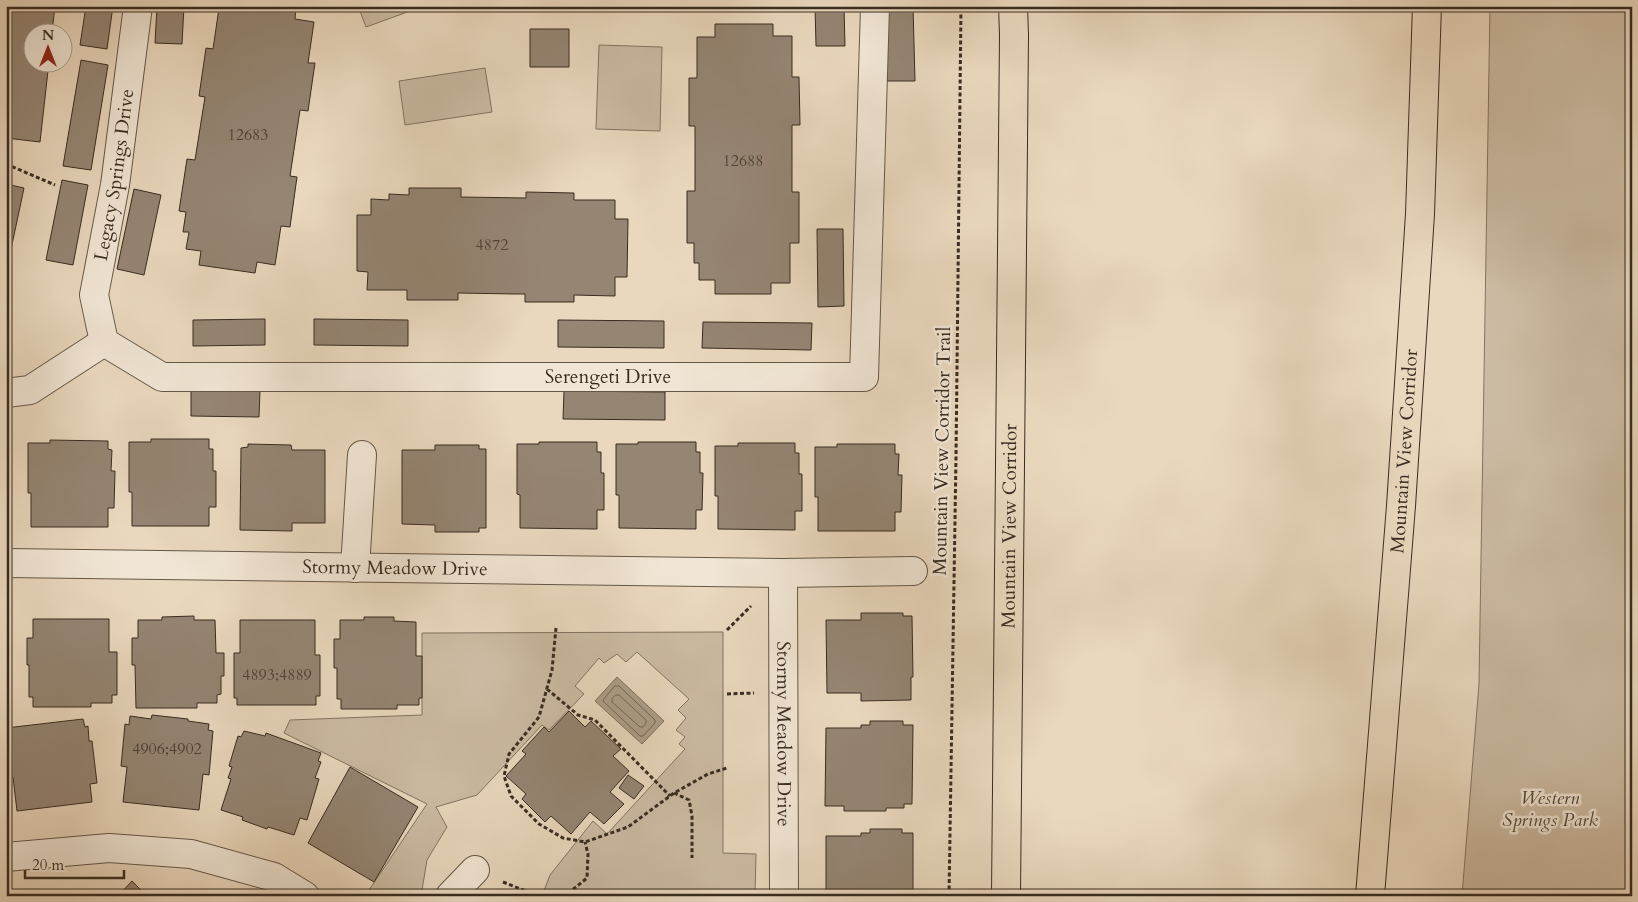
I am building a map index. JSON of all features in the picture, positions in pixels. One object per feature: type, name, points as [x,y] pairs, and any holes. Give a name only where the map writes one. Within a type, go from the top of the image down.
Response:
[{"type":"highway","name":"Mountain View Corridor","points":[[1006,896],[1013,6]]},
{"type":"highway","name":"Mountain View Corridor","points":[[1370,896],[1400,516],[1418,243],[1427,6]]},
{"type":"street","name":"Legacy Springs Drive","points":[[104,342],[94,295],[115,185],[138,6]]},
{"type":"street","name":"Serengeti Drive","points":[[104,342],[162,377],[864,377],[875,6]]},
{"type":"street","points":[[6,393],[30,390],[104,342]]},
{"type":"street","points":[[356,568],[362,455]]},
{"type":"street","name":"Stormy Meadow Drive","points":[[6,563],[783,573],[912,571]]},
{"type":"street","name":"Stormy Meadow Drive","points":[[783,573],[784,896]]},
{"type":"street","points":[[6,856],[109,848],[191,854],[274,877],[305,896]]},
{"type":"street","points":[[450,896],[475,870]]},
{"type":"path","name":"Mountain View Corridor Trail","points":[[949,896],[956,477],[960,6]]},
{"type":"path","points":[[6,164],[55,185]]},
{"type":"path","points":[[727,630],[753,604]]},
{"type":"path","points":[[556,628],[552,670],[539,717],[509,754],[504,776],[511,796],[539,824],[564,838],[585,842],[628,827],[672,795],[708,774],[727,768]]},
{"type":"path","points":[[547,689],[578,715],[595,720],[672,795],[689,800],[692,816],[692,858]]},
{"type":"path","points":[[562,896],[566,895],[586,878],[588,854],[585,842]]},
{"type":"path","points":[[475,870],[538,896]]},
{"type":"green space","points":[[358,6],[424,6],[366,27]]},
{"type":"green space","name":"Western Springs Park","points":[[1490,6],[1632,6],[1632,896],[1462,896],[1479,684]]},
{"type":"green space","points":[[599,45],[662,47],[660,131],[596,129]]},
{"type":"green space","points":[[485,68],[492,112],[405,125],[399,81]]},
{"type":"green space","points":[[723,632],[723,853],[756,854],[755,896],[542,896],[550,875],[593,821],[607,834],[685,749],[679,744],[685,737],[676,730],[686,718],[678,710],[689,699],[637,652],[626,662],[617,654],[604,663],[599,658],[575,686],[584,694],[549,730],[542,725],[477,795],[436,807],[447,827],[427,860],[422,890],[415,896],[365,896],[427,804],[284,733],[290,720],[422,715],[422,633]]},
{"type":"water","points":[[617,677],[664,721],[642,744],[595,701]]},
{"type":"building","points":[[6,6],[55,6],[53,22],[22,22],[22,72],[48,72],[40,142],[6,138]]},
{"type":"building","points":[[86,6],[113,6],[107,49],[80,45]]},
{"type":"building","points":[[157,6],[184,6],[182,44],[155,43]]},
{"type":"building","points":[[238,6],[296,7],[295,19],[314,22],[308,63],[315,63],[308,111],[300,110],[290,176],[297,177],[290,227],[281,226],[275,265],[257,262],[255,273],[199,265],[201,251],[186,249],[189,232],[183,232],[186,212],[179,211],[187,159],[195,160],[205,97],[199,96],[206,48],[213,49],[219,8],[237,11]]},
{"type":"building","points":[[815,6],[844,6],[845,46],[816,46]]},
{"type":"building","points":[[886,6],[913,6],[915,81],[887,81]]},
{"type":"building","points":[[715,24],[773,24],[773,36],[792,36],[792,77],[799,77],[800,125],[792,125],[792,192],[799,192],[799,243],[790,243],[790,283],[771,283],[771,294],[715,294],[715,280],[699,280],[699,263],[694,263],[694,243],[687,243],[687,191],[695,191],[695,126],[689,126],[689,78],[697,78],[697,37],[715,37]]},
{"type":"building","points":[[530,29],[569,29],[569,67],[530,67]]},
{"type":"building","points":[[81,60],[108,65],[91,170],[63,166]]},
{"type":"building","points":[[62,180],[88,185],[73,265],[46,260]]},
{"type":"building","points":[[6,184],[24,188],[6,273]]},
{"type":"building","points":[[409,188],[461,188],[461,197],[526,198],[526,192],[574,193],[574,200],[615,200],[615,219],[628,219],[627,277],[615,277],[615,296],[574,295],[574,302],[525,302],[525,294],[458,293],[458,300],[407,300],[407,290],[367,290],[368,272],[357,271],[357,215],[371,215],[371,199],[389,200],[389,194],[409,195]]},
{"type":"building","points":[[134,189],[161,195],[144,275],[117,269]]},
{"type":"building","points":[[817,229],[843,229],[844,306],[818,307]]},
{"type":"building","points":[[265,319],[265,345],[193,346],[193,320]]},
{"type":"building","points":[[314,319],[408,320],[408,346],[314,345]]},
{"type":"building","points":[[558,320],[664,321],[664,348],[558,347]]},
{"type":"building","points":[[703,322],[812,323],[811,350],[702,348]]},
{"type":"building","points":[[191,388],[260,390],[259,417],[191,416]]},
{"type":"building","points":[[564,391],[665,392],[665,420],[563,419]]},
{"type":"building","points":[[151,439],[209,439],[209,449],[213,449],[213,471],[216,471],[216,507],[209,507],[209,526],[132,526],[132,492],[129,492],[129,442],[151,442]]},
{"type":"building","points":[[50,440],[108,441],[108,449],[112,450],[111,471],[115,471],[114,508],[108,508],[108,527],[31,527],[31,493],[28,493],[28,443],[50,443]]},
{"type":"building","points":[[539,442],[597,442],[597,452],[601,452],[601,473],[604,473],[604,510],[597,510],[597,529],[520,528],[520,495],[517,494],[517,444],[539,444]]},
{"type":"building","points":[[638,442],[696,442],[696,452],[700,452],[700,473],[703,473],[702,510],[696,510],[696,529],[619,528],[619,495],[616,495],[616,444],[638,444]]},
{"type":"building","points":[[738,443],[795,443],[795,453],[799,453],[799,474],[802,474],[802,511],[795,511],[795,530],[718,529],[718,496],[715,496],[715,446],[738,446]]},
{"type":"building","points":[[248,444],[291,445],[292,450],[325,450],[325,523],[292,523],[292,531],[240,530],[241,448],[248,447]]},
{"type":"building","points":[[837,444],[895,444],[895,454],[899,454],[898,475],[902,475],[901,512],[895,512],[895,531],[818,531],[818,497],[815,497],[815,447],[837,447]]},
{"type":"building","points":[[435,445],[479,445],[479,449],[486,449],[486,528],[479,528],[479,532],[435,532],[435,525],[402,524],[402,450],[435,450]]},
{"type":"building","points":[[861,613],[903,613],[903,616],[912,616],[913,677],[911,677],[911,700],[861,701],[861,693],[827,693],[826,620],[861,620]]},
{"type":"building","points":[[194,616],[194,620],[215,620],[216,653],[224,653],[224,676],[221,676],[221,694],[217,695],[217,703],[197,703],[197,708],[136,708],[135,665],[132,665],[132,638],[138,638],[138,620],[162,620],[162,617]]},
{"type":"building","points":[[364,617],[394,617],[394,621],[416,622],[416,656],[422,656],[422,698],[419,698],[419,705],[397,705],[397,709],[341,709],[341,699],[337,699],[337,668],[334,668],[334,639],[340,639],[340,620],[364,620]]},
{"type":"building","points":[[33,619],[109,619],[109,652],[117,652],[117,695],[112,695],[112,703],[91,703],[91,707],[33,707],[33,697],[29,697],[27,638],[33,638]]},
{"type":"building","points":[[240,620],[315,620],[315,655],[320,655],[320,696],[316,696],[316,705],[237,705],[237,698],[234,698],[234,653],[240,653]]},
{"type":"building","points":[[569,711],[585,727],[591,721],[621,749],[613,756],[629,771],[610,792],[624,804],[604,824],[590,812],[571,834],[551,816],[545,822],[522,799],[526,794],[506,776],[526,754],[522,751],[544,727],[549,732]]},
{"type":"building","points":[[152,715],[188,719],[188,721],[209,724],[208,730],[213,731],[209,775],[203,774],[199,810],[123,802],[127,767],[121,766],[125,724],[129,725],[130,716],[151,719]]},
{"type":"building","points":[[83,719],[85,727],[88,726],[89,741],[92,741],[97,783],[90,784],[92,802],[17,811],[13,777],[10,777],[6,728]]},
{"type":"building","points":[[870,721],[903,721],[903,725],[913,725],[912,804],[904,804],[904,808],[886,808],[886,811],[844,811],[844,806],[825,806],[826,728],[861,728],[861,725],[870,725]]},
{"type":"building","points":[[244,731],[265,736],[266,733],[321,753],[318,761],[321,762],[315,778],[319,779],[307,820],[300,818],[294,835],[268,827],[267,829],[242,820],[243,817],[221,810],[231,779],[228,778],[232,767],[229,766],[238,736],[241,737]]},
{"type":"building","points":[[350,767],[418,807],[374,882],[308,843]]},
{"type":"building","points":[[628,775],[644,786],[634,799],[619,788]]},
{"type":"building","points":[[870,829],[902,829],[902,833],[913,833],[913,896],[826,896],[826,836],[861,836],[861,833],[870,833]]},
{"type":"building","points":[[132,881],[147,896],[118,896]]}]
